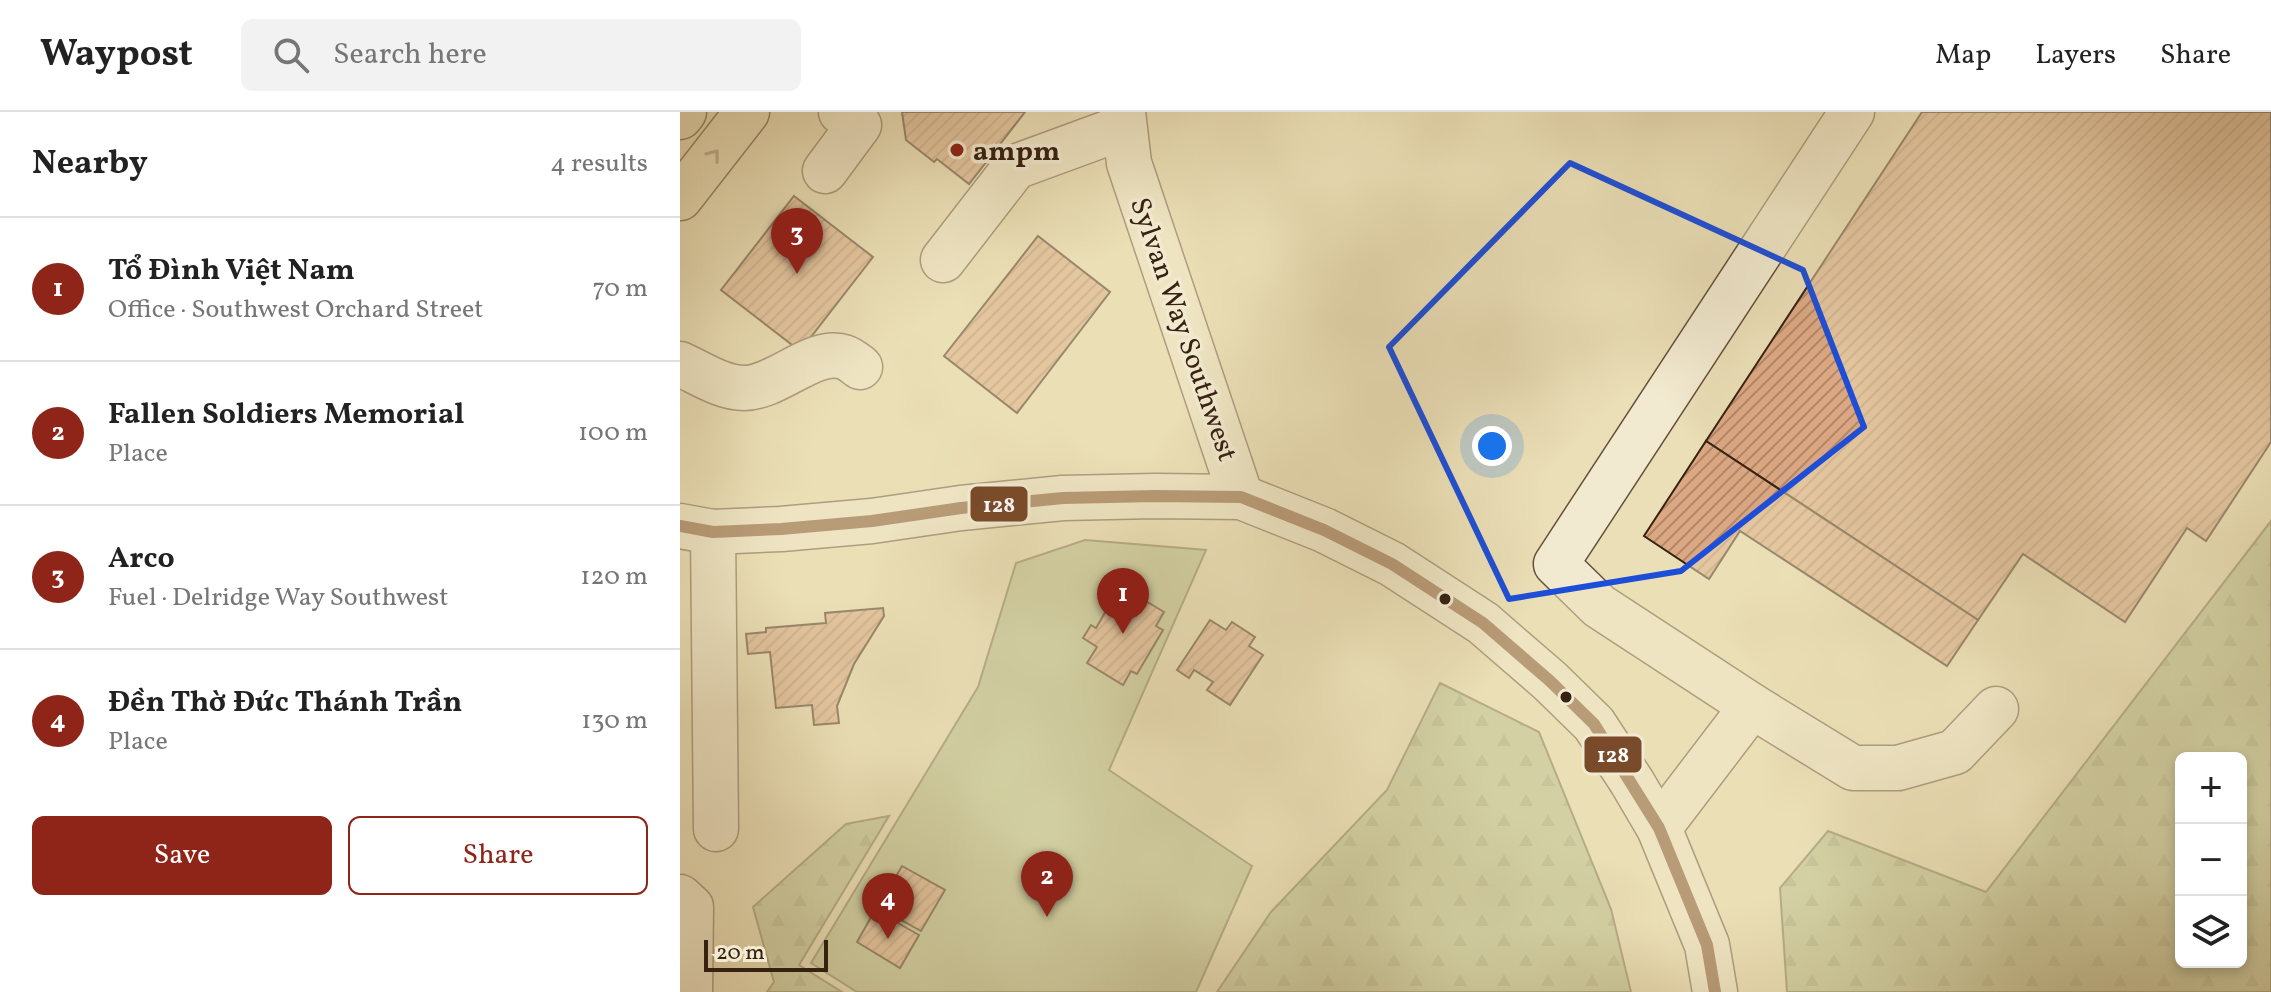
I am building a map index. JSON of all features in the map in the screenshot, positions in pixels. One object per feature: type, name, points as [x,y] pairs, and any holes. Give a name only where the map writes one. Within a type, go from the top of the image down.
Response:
[{"type":"main road","points":[[680,117],[684,112]]},
{"type":"main road","points":[[680,198],[747,112]]},
{"type":"street","points":[[1852,112],[1556,564],[1599,606],[1853,768],[1898,768],[1955,752],[1996,709]]},
{"type":"street","points":[[825,171],[856,116]]},
{"type":"street","points":[[943,260],[1015,167],[1124,119]]},
{"type":"street","name":"Sylvan Way Southwest","points":[[1124,119],[1129,163],[1241,497],[1324,530],[1392,564],[1483,623],[1594,724],[1659,828],[1707,945],[1715,992]]},
{"type":"street","points":[[680,364],[741,388],[761,387],[820,357],[844,356],[860,367]]},
{"type":"street","points":[[716,829],[696,529],[781,529],[1063,498],[1241,497]]},
{"type":"street","points":[[1659,828],[1752,706]]},
{"type":"street","points":[[680,897],[691,907],[690,992]]},
{"type":"highlighted area","points":[[1570,163],[1803,270],[1864,427],[1681,571],[1509,599],[1389,347]]},
{"type":"green space","points":[[2271,521],[2271,992],[1787,992],[1780,888],[1828,831],[1986,892]]},
{"type":"green space","points":[[1085,540],[1206,550],[1109,770],[1252,866],[1196,992],[857,992],[811,963],[978,687],[1016,563]]},
{"type":"green space","points":[[1440,683],[1539,732],[1611,909],[1631,992],[1217,992],[1271,912],[1387,790]]},
{"type":"green space","points":[[889,816],[799,965],[842,992],[767,992],[774,982],[753,907],[846,824]]},
{"type":"building","name":"ampm","points":[[902,112],[1025,112],[969,184],[906,140]]},
{"type":"building","points":[[1922,112],[2271,112],[2271,442],[2206,541],[2187,528],[2125,622],[2023,554],[1978,620],[1706,441]]},
{"type":"building","points":[[794,196],[873,257],[800,351],[721,290]]},
{"type":"building","points":[[1038,236],[1110,292],[1017,413],[944,356]]},
{"type":"building","points":[[1706,441],[1978,620],[1947,666],[1740,531],[1709,579],[1644,536]]},
{"type":"building","points":[[1126,589],[1164,612],[1156,626],[1163,630],[1137,674],[1131,671],[1123,685],[1087,663],[1097,647],[1083,638],[1091,625],[1096,628],[1114,597],[1119,599]]},
{"type":"building","points":[[883,608],[884,616],[854,664],[837,706],[839,723],[814,725],[812,705],[776,708],[770,652],[748,654],[746,634],[766,632],[766,628],[826,623],[825,613]]},
{"type":"building","points":[[1210,620],[1226,630],[1232,622],[1255,637],[1249,646],[1263,655],[1230,705],[1207,690],[1213,682],[1194,670],[1189,678],[1177,670]]},
{"type":"building","points":[[902,866],[945,890],[921,931],[878,907]]},
{"type":"building","points":[[875,910],[919,935],[900,968],[857,942]]},
{"type":"transit line","name":"128","points":[[680,526],[713,532],[781,529],[1063,498],[1155,496],[1241,497],[1324,530],[1392,564],[1483,623],[1594,724],[1659,828],[1707,945],[1715,992]]},
{"type":"place","name":"ampm","points":[[957,150]]},
{"type":"place","name":"Arco","points":[[797,274]]},
{"type":"place","name":"Tổ Đình Việt Nam","points":[[1123,634]]},
{"type":"place","name":"Fallen Soldiers Memorial","points":[[1047,917]]},
{"type":"place","name":"Đền Thờ Đức Thánh Trần","points":[[888,939]]}]
